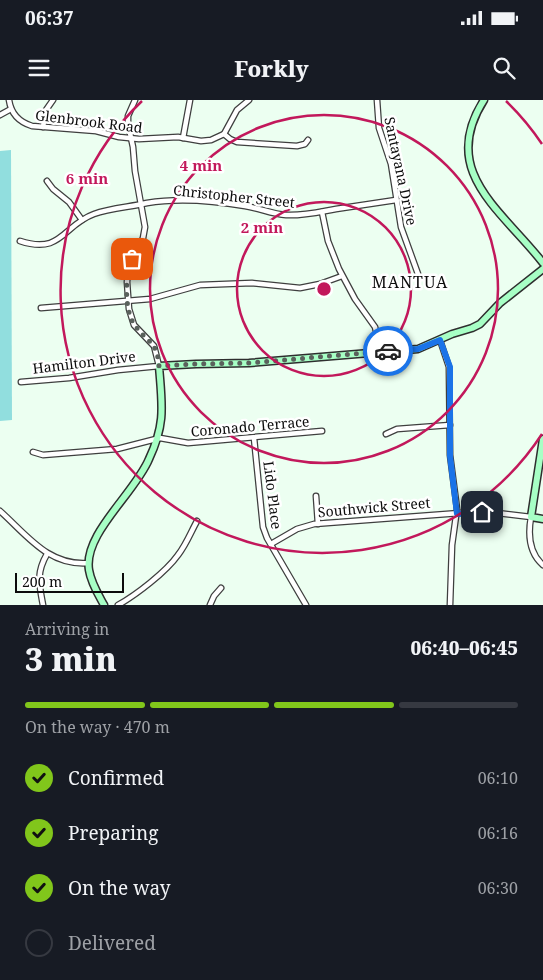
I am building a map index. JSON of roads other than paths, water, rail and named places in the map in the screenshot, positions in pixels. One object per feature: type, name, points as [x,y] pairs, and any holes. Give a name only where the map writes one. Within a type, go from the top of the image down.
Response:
[{"type":"street","points":[[0,115],[11,110],[9,100]]},
{"type":"street","points":[[43,127],[46,110],[53,100]]},
{"type":"street","points":[[104,605],[92,582],[88,564],[89,553],[94,539],[145,468],[157,438],[163,415],[159,366],[154,346],[132,320],[128,301],[128,270],[144,233],[145,222],[128,119],[134,100]]},
{"type":"street","points":[[183,138],[190,100]]},
{"type":"street","points":[[248,100],[237,110],[224,134],[230,139],[238,142],[297,146],[305,144],[308,140]]},
{"type":"street","name":"Santayana Drive","points":[[376,100],[379,128],[391,164],[404,238],[418,274]]},
{"type":"street","points":[[484,100],[474,118],[469,133],[468,151],[471,170],[484,194],[543,263]]},
{"type":"street","name":"Glenbrook Road","points":[[11,110],[24,123],[43,127],[96,131],[112,136],[148,140],[172,137],[201,141],[211,140],[224,134]]},
{"type":"street","points":[[47,181],[53,189],[69,202],[82,220]]},
{"type":"street","name":"Christopher Street","points":[[20,241],[35,245],[52,242],[65,235],[82,220],[98,213],[160,201],[174,200],[239,205],[284,214],[322,212],[396,200]]},
{"type":"street","points":[[322,212],[328,241],[342,276],[355,299],[373,324],[377,332],[381,352]]},
{"type":"street","name":"Hamilton Drive","points":[[21,382],[69,378],[159,366],[249,363],[418,349],[480,324],[500,304],[543,269]]},
{"type":"street","points":[[41,308],[150,299],[200,285],[252,283],[300,288],[320,284],[342,276]]},
{"type":"street","points":[[440,340],[450,367],[451,466],[457,514],[452,545],[450,605]]},
{"type":"street","points":[[386,434],[397,429],[450,425]]},
{"type":"street","name":"Coronado Terrace","points":[[33,452],[43,455],[117,449],[157,438],[188,443],[322,431]]},
{"type":"street","name":"Lido Place","points":[[254,438],[262,519],[266,534],[306,605]]},
{"type":"street","points":[[543,439],[530,530],[531,545],[537,558],[543,565]]},
{"type":"street","points":[[316,496],[318,524]]},
{"type":"street","points":[[0,511],[47,554],[67,562],[88,564]]},
{"type":"street","name":"Southwick Street","points":[[270,544],[298,529],[318,524],[489,512],[543,519]]},
{"type":"street","points":[[118,605],[131,597],[172,562],[181,551],[197,521]]},
{"type":"street","points":[[43,605],[39,576],[41,566],[47,554]]},
{"type":"street","points":[[210,605],[214,596],[221,588]]},
{"type":"district","name":"MANTUA","points":[[410,282]]}]
